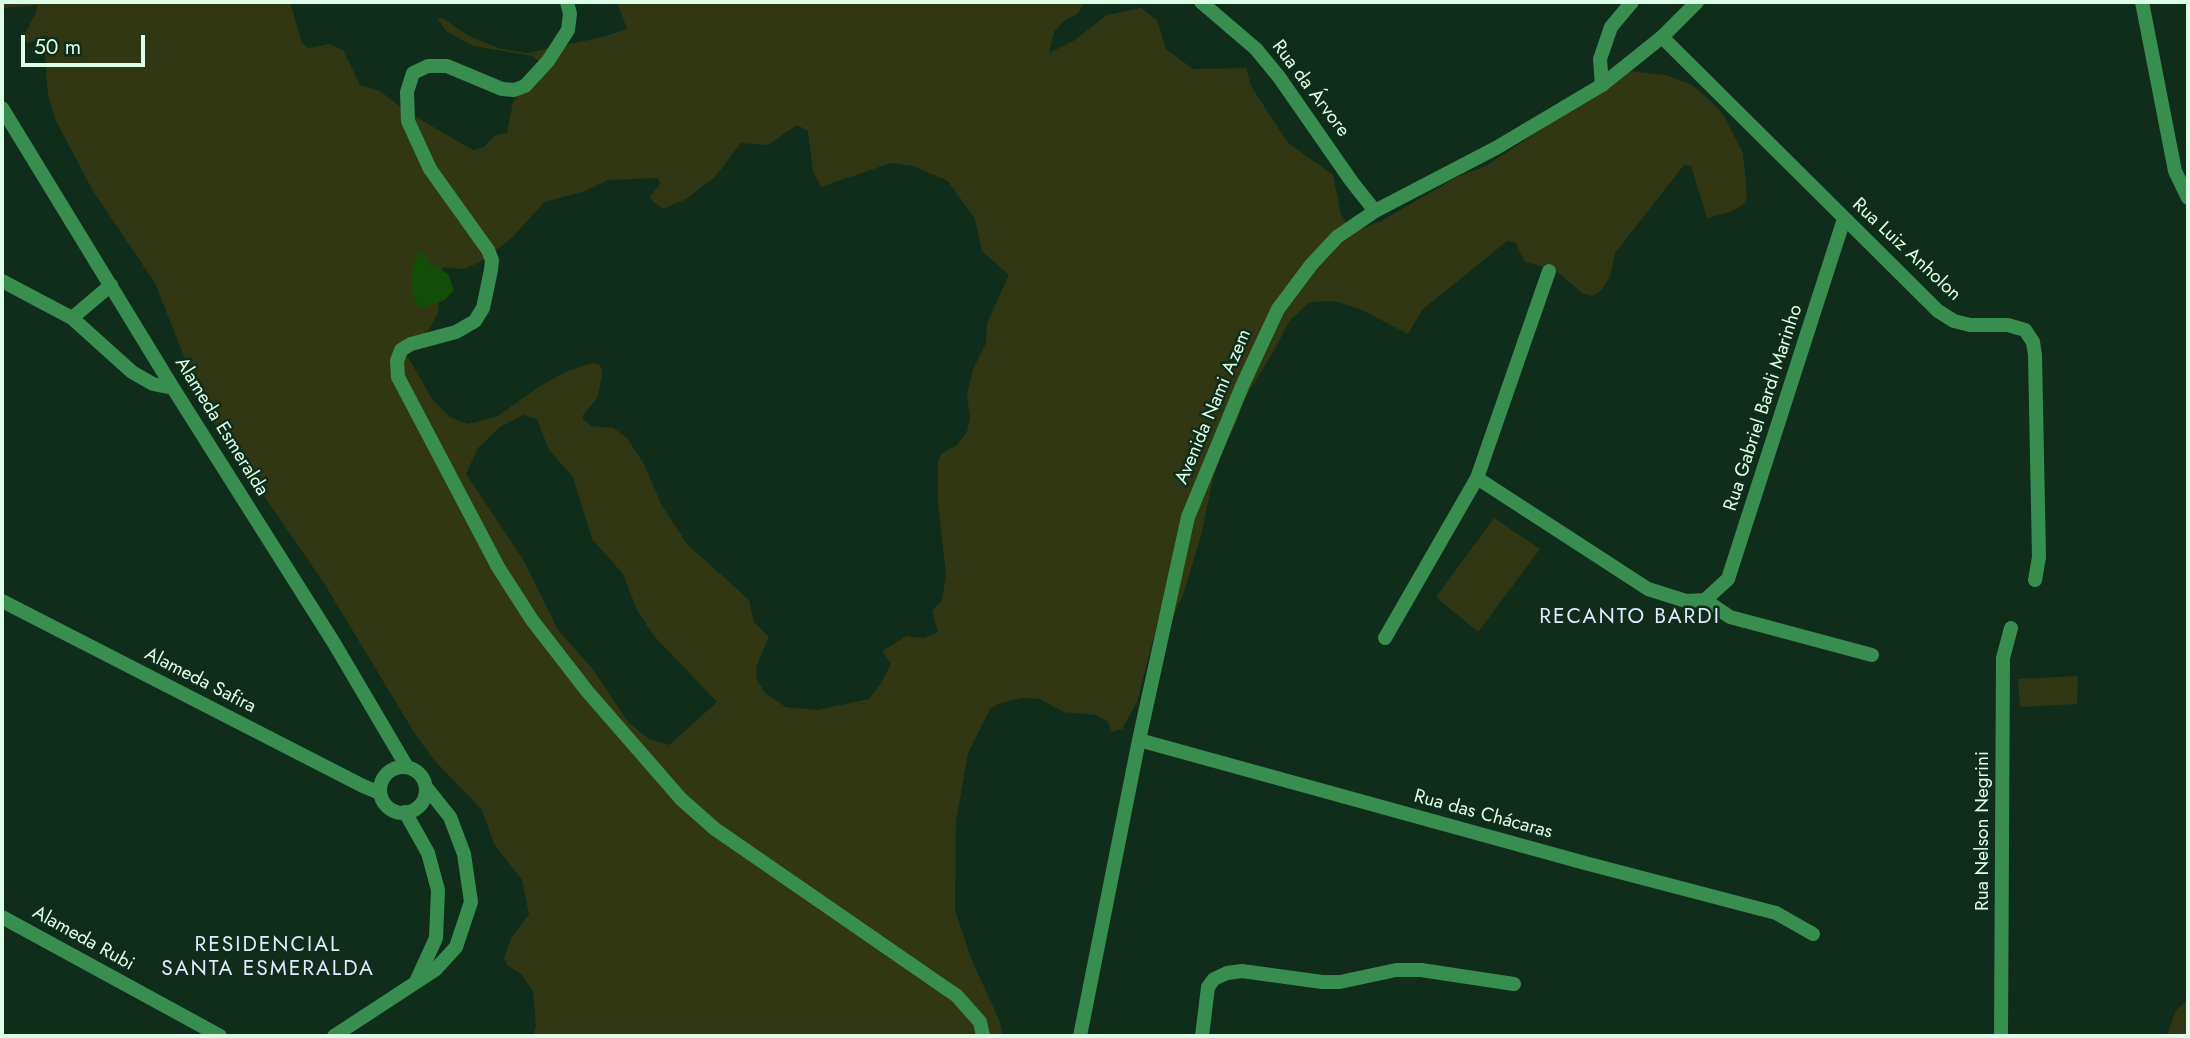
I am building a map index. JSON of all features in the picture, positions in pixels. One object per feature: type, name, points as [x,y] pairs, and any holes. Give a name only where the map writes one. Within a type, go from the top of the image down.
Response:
[{"type":"street","points":[[567,2],[570,14],[568,30],[548,61],[525,86],[514,90],[502,89],[447,66],[428,66],[414,73],[407,92],[408,121],[430,169],[488,250],[492,260],[483,308],[475,321],[456,332],[411,344],[401,350],[397,360],[398,377],[498,567],[532,620],[587,691],[681,799],[715,829],[957,996],[980,1022],[983,1036]]},
{"type":"street","name":"Rua da Árvore","points":[[1200,2],[1256,48],[1375,211]]},
{"type":"street","points":[[1602,85],[1600,59],[1611,27],[1632,2]]},
{"type":"street","name":"Avenida Nami Azem","points":[[1080,1036],[1139,740],[1188,517],[1243,384],[1278,309],[1311,265],[1338,237],[1375,211],[1496,148],[1602,85],[1662,37],[1698,2]]},
{"type":"street","points":[[2142,2],[2175,171],[2188,198]]},
{"type":"street","name":"Rua Luiz Anholon","points":[[1662,37],[1938,311],[1954,321],[1970,325],[2008,325],[2025,330],[2033,341],[2039,557],[2035,580]]},
{"type":"street","name":"Alameda Esmeralda","points":[[2,108],[173,388],[334,643],[407,767],[419,774],[425,787],[450,817],[464,854],[471,902],[456,947],[435,970],[334,1036]]},
{"type":"street","name":"Rua Gabriel Bardi Marinho","points":[[1705,600],[1728,579],[1844,219]]},
{"type":"street","points":[[1385,638],[1477,478],[1549,271]]},
{"type":"street","points":[[2,281],[72,318],[132,372],[153,384],[173,388]]},
{"type":"street","points":[[72,318],[111,285]]},
{"type":"street","points":[[1477,478],[1648,589],[1686,601],[1705,600],[1730,617],[1872,655]]},
{"type":"street","name":"Alameda Safira","points":[[2,601],[380,793]]},
{"type":"street","name":"Rua Nelson Negrini","points":[[2001,1036],[2003,658],[2011,628]]},
{"type":"street","name":"Rua das Chácaras","points":[[1139,740],[1776,913],[1813,934]]},
{"type":"street","points":[[407,767],[393,769],[383,779],[380,793],[387,806],[400,813],[413,810],[423,801],[425,787]]},
{"type":"street","points":[[405,812],[428,853],[438,890],[436,938],[415,983]]},
{"type":"street","name":"Alameda Rubi","points":[[2,917],[220,1036]]},
{"type":"street","points":[[1202,1036],[1208,987],[1214,979],[1227,973],[1242,971],[1340,982],[1396,970],[1422,970],[1514,984]]},
{"type":"shaded area","points":[[2,2],[290,2],[302,43],[309,48],[329,44],[343,50],[360,85],[380,91],[404,110],[473,150],[484,147],[495,135],[507,133],[513,102],[540,68],[540,62],[532,56],[473,46],[446,31],[438,19],[442,18],[469,36],[498,48],[527,53],[603,37],[627,29],[617,2],[1085,2],[1077,14],[1065,20],[1054,32],[1049,53],[1075,40],[1107,15],[1141,8],[1157,20],[1166,49],[1193,69],[1246,68],[1251,86],[1288,143],[1333,175],[1341,214],[1352,232],[1381,221],[1459,176],[1486,166],[1629,71],[1666,75],[1692,85],[1711,101],[1724,116],[1743,153],[1747,196],[1744,204],[1730,212],[1707,218],[1691,166],[1684,165],[1615,253],[1610,277],[1601,291],[1592,296],[1582,293],[1555,270],[1525,262],[1515,242],[1507,241],[1422,310],[1408,334],[1362,310],[1335,301],[1310,302],[1289,321],[1246,396],[1222,451],[1183,595],[1173,617],[1160,613],[1137,702],[1122,729],[1112,732],[1107,721],[1096,715],[1064,712],[1039,699],[1022,698],[1000,703],[990,709],[968,753],[956,821],[955,910],[971,958],[1000,1022],[1003,1036],[533,1036],[536,1026],[533,992],[522,975],[507,965],[504,958],[511,938],[529,914],[522,880],[494,844],[482,810],[435,761],[415,734],[324,583],[206,412],[155,283],[93,191],[55,119],[48,95],[44,40],[40,37],[29,43],[21,41],[36,13],[37,5],[2,8]],"holes":[[[797,125],[808,131],[813,171],[821,187],[891,163],[913,166],[948,181],[975,219],[982,251],[1009,275],[987,323],[986,343],[973,369],[967,395],[970,418],[967,432],[957,445],[942,453],[938,461],[938,503],[946,575],[942,600],[932,611],[938,632],[924,638],[907,636],[882,651],[891,664],[869,699],[817,710],[786,707],[765,693],[757,680],[756,667],[769,637],[754,622],[749,600],[687,544],[661,504],[644,464],[627,438],[613,428],[592,426],[583,420],[583,415],[598,397],[602,373],[600,365],[593,363],[567,371],[537,388],[498,416],[468,424],[450,417],[432,399],[406,349],[428,331],[438,313],[443,267],[464,269],[480,262],[512,238],[544,202],[583,192],[608,180],[658,178],[660,184],[649,198],[663,209],[686,199],[715,177],[741,143],[768,145]],[[523,415],[537,419],[549,450],[573,477],[592,539],[623,574],[637,610],[654,636],[717,702],[669,745],[649,739],[629,723],[592,668],[558,630],[524,561],[466,474],[478,448],[500,427]]]},
{"type":"shaded area","points":[[421,250],[430,263],[448,274],[454,290],[445,300],[419,309],[411,291],[413,263]]},
{"type":"shaded area","points":[[1494,518],[1540,549],[1478,632],[1436,597]]},
{"type":"shaded area","points":[[2078,676],[2077,704],[2020,707],[2018,679]]},
{"type":"shaded area","points":[[2188,1000],[2188,1036],[2167,1036],[2176,1010]]},
{"type":"district","name":"RECANTO BARDI","points":[[1630,618]]},
{"type":"district","name":"RESIDENCIAL SANTA ESMERALDA","points":[[268,958]]}]
